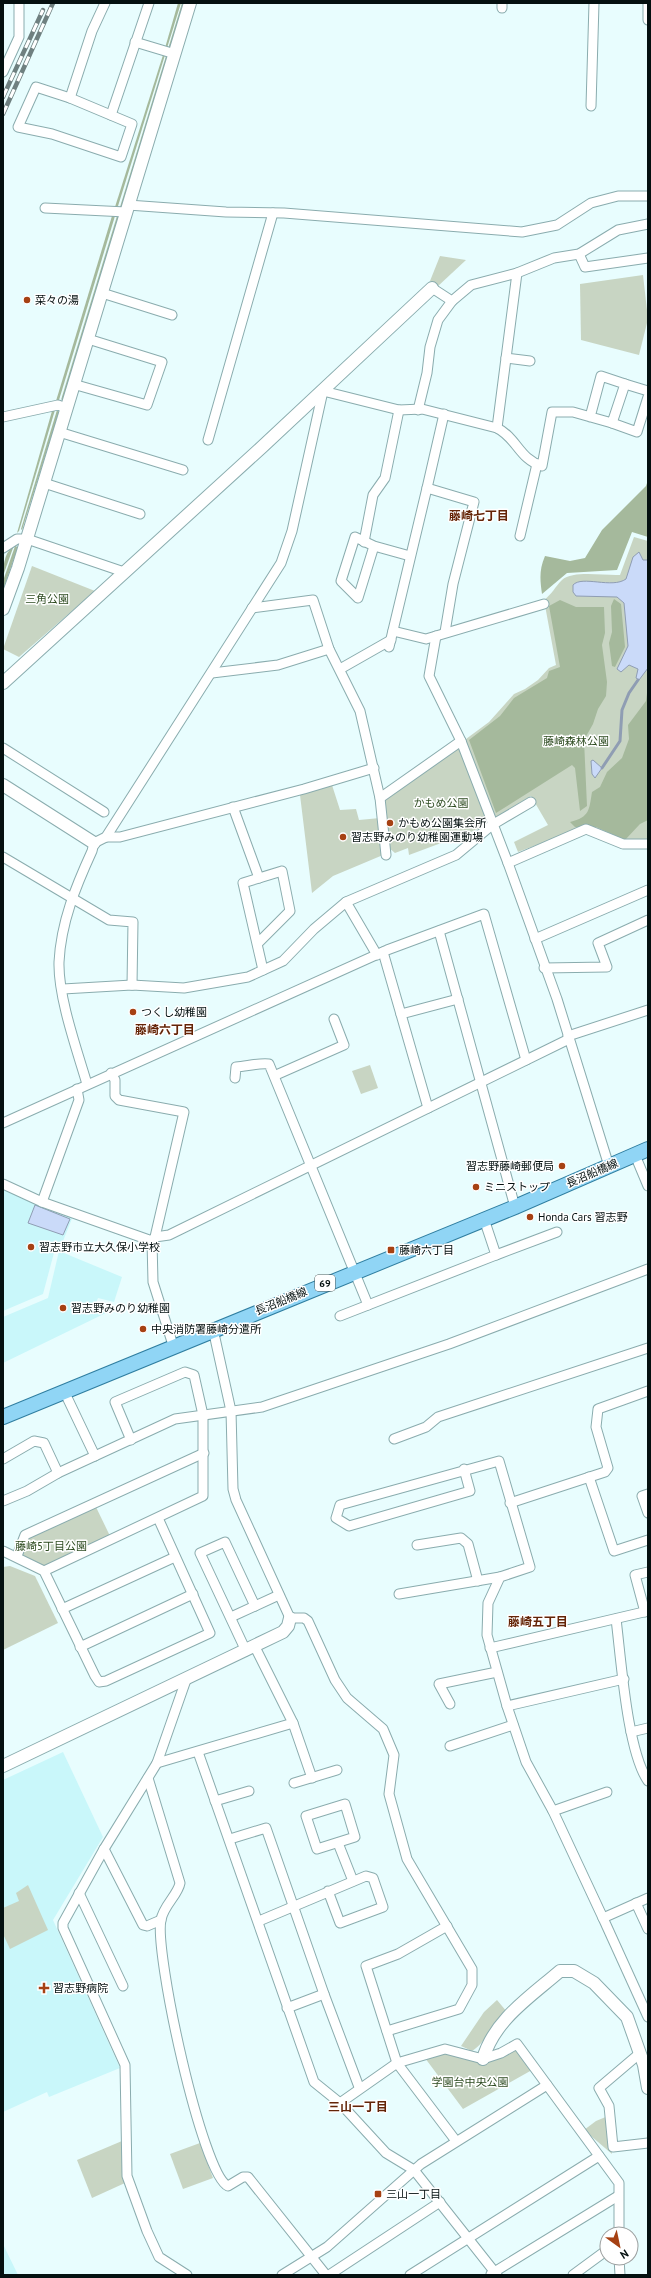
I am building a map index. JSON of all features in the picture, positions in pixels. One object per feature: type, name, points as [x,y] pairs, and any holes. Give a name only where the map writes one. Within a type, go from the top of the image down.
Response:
[{"type":"main road","name":"長沼船橋線","points":[[3,1417],[173,1345],[484,1219],[648,1149]]},
{"type":"street","points":[[3,72],[19,37],[19,3]]},
{"type":"street","points":[[70,98],[92,31],[105,3]]},
{"type":"street","points":[[111,114],[149,3]]},
{"type":"street","points":[[3,610],[44,484],[58,432],[88,339],[190,3]]},
{"type":"street","points":[[591,106],[594,3]]},
{"type":"street","points":[[648,3],[648,20]]},
{"type":"street","points":[[135,42],[175,54]]},
{"type":"street","points":[[36,87],[70,98],[132,124],[120,158],[52,134],[18,127],[36,87]]},
{"type":"street","points":[[45,208],[127,208],[273,213],[522,232],[557,225],[591,203],[618,196],[648,196]]},
{"type":"street","points":[[208,440],[273,213]]},
{"type":"street","points":[[418,410],[432,341],[438,320],[452,301],[471,285],[517,273],[554,258],[579,254],[618,230],[648,224]]},
{"type":"street","points":[[579,254],[584,267],[648,258]]},
{"type":"street","points":[[497,428],[517,273]]},
{"type":"street","points":[[3,683],[323,391],[432,288],[452,301]]},
{"type":"street","points":[[102,293],[172,315]]},
{"type":"street","points":[[74,384],[148,405],[162,362],[88,339]]},
{"type":"street","points":[[506,358],[530,361]]},
{"type":"street","points":[[590,417],[601,376],[648,391]]},
{"type":"street","points":[[612,423],[625,384]]},
{"type":"street","points":[[323,391],[399,410],[418,410],[444,414],[497,428],[507,433],[526,458],[542,466],[552,412],[573,412],[637,432],[648,397]]},
{"type":"street","points":[[106,837],[116,819],[212,673],[281,563],[292,531],[323,391]]},
{"type":"street","points":[[3,418],[58,405],[66,408]]},
{"type":"street","points":[[364,542],[373,495],[385,478],[399,410]]},
{"type":"street","points":[[391,639],[444,414]]},
{"type":"street","points":[[58,432],[183,470]]},
{"type":"street","points":[[520,536],[537,464]]},
{"type":"street","points":[[44,484],[140,514]]},
{"type":"street","points":[[427,488],[474,502],[429,676],[461,740],[492,825],[508,863],[569,1038],[609,1166]]},
{"type":"street","points":[[374,546],[358,598],[341,581],[355,537],[374,546],[410,556]]},
{"type":"street","points":[[3,548],[17,539],[27,538],[124,572]]},
{"type":"street","points":[[252,608],[313,600],[329,649],[360,711],[380,798],[386,855]]},
{"type":"street","points":[[340,669],[391,639],[426,639],[544,604]]},
{"type":"street","points":[[212,673],[278,665],[329,649]]},
{"type":"street","points":[[380,798],[461,740]]},
{"type":"street","points":[[3,748],[104,812]]},
{"type":"street","points":[[88,1084],[68,1018],[59,962],[71,898],[92,851],[94,843],[106,837],[120,836],[304,789],[374,768]]},
{"type":"street","points":[[3,785],[94,843]]},
{"type":"street","points":[[63,989],[132,984],[184,988],[248,977],[283,961],[314,929],[346,902],[456,855],[492,825],[531,802]]},
{"type":"street","points":[[233,807],[259,878]]},
{"type":"street","points":[[508,863],[586,830],[623,844],[648,844]]},
{"type":"street","points":[[4,861],[109,920],[133,922],[132,984]]},
{"type":"street","points":[[256,944],[290,911],[282,872],[243,883],[256,944],[263,970]]},
{"type":"street","points":[[534,939],[648,890]]},
{"type":"street","points":[[346,902],[380,954],[401,1014],[428,1108]]},
{"type":"street","points":[[3,1123],[111,1073],[380,954],[484,914],[526,1060]]},
{"type":"street","points":[[544,968],[606,967],[598,943],[648,920]]},
{"type":"street","points":[[440,931],[515,1206]]},
{"type":"street","points":[[401,1014],[458,999]]},
{"type":"street","points":[[3,1184],[42,1202],[154,1239],[169,1235],[569,1038],[648,1010]]},
{"type":"street","points":[[276,1075],[344,1045],[334,1019]]},
{"type":"street","points":[[235,1078],[236,1067],[249,1066],[254,1063],[270,1064],[276,1075],[310,1166],[368,1305]]},
{"type":"street","points":[[111,1073],[115,1080],[115,1096],[119,1100],[184,1112],[154,1239],[153,1282],[173,1345]]},
{"type":"street","points":[[42,1202],[80,1100],[77,1090]]},
{"type":"street","points":[[635,1155],[648,1186]]},
{"type":"street","points":[[484,1219],[496,1255]]},
{"type":"street","points":[[340,1316],[557,1232]]},
{"type":"street","points":[[3,1501],[27,1492],[58,1473],[175,1419],[262,1407],[449,1344],[648,1269]]},
{"type":"street","points":[[3,1766],[250,1649],[283,1632],[288,1626],[290,1618],[236,1500],[233,1489],[231,1411],[214,1329]]},
{"type":"street","points":[[394,1438],[426,1427],[438,1418],[648,1348]]},
{"type":"street","points":[[44,1571],[203,1496],[203,1415],[194,1375],[185,1372],[115,1402],[131,1440]]},
{"type":"street","points":[[64,1391],[95,1456]]},
{"type":"street","points":[[510,1503],[605,1472],[608,1468],[596,1427],[598,1410],[648,1391]]},
{"type":"street","points":[[3,1459],[34,1441],[44,1443],[58,1473]]},
{"type":"street","points":[[17,1556],[25,1535],[204,1452]]},
{"type":"street","points":[[399,1594],[500,1577],[530,1568],[499,1461],[464,1469],[340,1505],[336,1518],[349,1526],[470,1491],[464,1469]]},
{"type":"street","points":[[590,1477],[614,1551],[648,1540]]},
{"type":"street","points":[[648,1494],[642,1496],[648,1513]]},
{"type":"street","points":[[3,1550],[44,1571],[95,1676],[99,1682],[106,1681],[210,1633],[158,1518]]},
{"type":"street","points":[[417,1545],[461,1538],[468,1544],[478,1581]]},
{"type":"street","points":[[255,1606],[225,1542],[200,1553],[230,1617],[293,1723],[312,1778]]},
{"type":"street","points":[[62,1609],[175,1557]]},
{"type":"street","points":[[490,1648],[646,1611],[635,1575],[648,1572]]},
{"type":"street","points":[[500,1577],[488,1603],[487,1635],[513,1725],[526,1762],[553,1811],[648,2018]]},
{"type":"street","points":[[80,1646],[193,1594]]},
{"type":"street","points":[[230,1617],[279,1595]]},
{"type":"street","points":[[290,1618],[304,1618],[308,1621],[335,1680],[347,1698],[383,1729],[394,1755],[389,1794],[407,1859],[472,1968],[472,1985],[460,2009],[387,2031]]},
{"type":"street","points":[[616,1619],[632,1732],[648,1781]]},
{"type":"street","points":[[450,1704],[439,1684],[497,1672]]},
{"type":"street","points":[[507,1706],[624,1679]]},
{"type":"street","points":[[186,1680],[157,1763],[104,1849],[63,1923],[63,1928],[125,2065],[127,2176],[147,2231],[159,2257],[188,2275]]},
{"type":"street","points":[[157,1763],[293,1723]]},
{"type":"street","points":[[450,1746],[513,1725]]},
{"type":"street","points":[[632,1732],[648,1728]]},
{"type":"street","points":[[198,1752],[259,1921],[287,2008],[314,2082],[340,2103],[386,2153],[414,2170],[468,2238],[494,2274],[618,2196]]},
{"type":"street","points":[[294,1783],[337,1770]]},
{"type":"street","points":[[148,1778],[180,1882],[179,1888],[171,1898],[160,1920],[162,1967],[186,2079],[203,2141],[213,2166],[225,2184],[228,2186],[243,2177],[248,2177],[312,2258],[328,2275],[440,2202]]},
{"type":"street","points":[[215,1801],[248,1791]]},
{"type":"street","points":[[553,1811],[607,1792]]},
{"type":"street","points":[[345,1804],[356,1837],[338,1843],[317,1850],[306,1816],[345,1804]]},
{"type":"street","points":[[230,1839],[266,1828],[324,1994],[359,2087]]},
{"type":"street","points":[[338,1843],[353,1881]]},
{"type":"street","points":[[104,1849],[143,1924],[147,1926],[160,1920]]},
{"type":"street","points":[[259,1921],[366,1876],[373,1878],[384,1907],[340,1923],[328,1892]]},
{"type":"street","points":[[79,1893],[123,1986]]},
{"type":"street","points":[[603,1918],[648,1898]]},
{"type":"street","points":[[636,1903],[648,1929]]},
{"type":"street","points":[[447,1926],[398,1954],[366,1966],[397,2063],[456,2141]]},
{"type":"street","points":[[483,2059],[487,2043],[500,2023],[560,1971],[574,1971],[594,1983],[627,2017],[644,2065],[648,2088]]},
{"type":"street","points":[[287,2008],[324,1994]]},
{"type":"street","points":[[340,2103],[359,2087],[397,2063],[445,2049],[483,2059],[500,2054],[516,2044],[619,2183],[619,2226]]},
{"type":"street","points":[[639,2054],[599,2088],[609,2106],[613,2147],[648,2143]]},
{"type":"street","points":[[282,2275],[312,2258],[327,2247],[414,2170],[456,2141],[547,2085]]},
{"type":"street","points":[[410,2275],[599,2156]]},
{"type":"street","points":[[573,2275],[599,2256]]},
{"type":"street","points":[[170,2275],[177,2268]]},
{"type":"shaded area","points":[[639,552],[643,560],[648,560],[648,668],[639,680],[636,678],[638,669],[629,665],[621,672],[617,669],[628,646],[624,603],[617,597],[576,596],[573,592],[573,585],[577,582],[583,581],[613,583],[626,579],[633,557]]},
{"type":"shaded area","points":[[593,760],[602,768],[595,778],[592,774],[591,761]]},
{"type":"shaded area","name":"習志野市立大久保小学校","points":[[3,1187],[73,1216],[61,1246],[55,1249],[43,1294],[3,1311]]},
{"type":"shaded area","points":[[35,1205],[70,1219],[63,1235],[28,1223]]},
{"type":"shaded area","name":"習志野みのり幼稚園","points":[[59,1251],[122,1277],[114,1302],[98,1298],[95,1305],[110,1311],[3,1363],[3,1317],[48,1298]]},
{"type":"shaded area","name":"習志野病院","points":[[63,1752],[103,1837],[53,1920],[120,2068],[49,2097],[47,2092],[3,2112],[3,1780]]},
{"type":"shaded area","points":[[3,2244],[18,2275],[3,2275]]},
{"type":"green space","points":[[178,3],[181,3],[167,48],[165,48]]},
{"type":"green space","points":[[182,3],[185,3],[171,49],[168,49]]},
{"type":"green space","points":[[163,55],[165,55],[118,206],[115,207]]},
{"type":"green space","points":[[166,56],[169,56],[122,207],[120,207]]},
{"type":"green space","points":[[112,216],[115,216],[59,400],[56,401]]},
{"type":"green space","points":[[117,216],[119,216],[64,398],[61,400]]},
{"type":"green space","points":[[440,256],[466,260],[437,287],[430,281]]},
{"type":"green space","points":[[643,275],[648,319],[639,355],[581,340],[580,284]]},
{"type":"green space","points":[[55,410],[19,531],[17,533],[52,411]]},
{"type":"green space","points":[[57,410],[59,412],[22,530],[21,529]]},
{"type":"green space","points":[[648,480],[648,537],[632,532],[617,570],[567,573],[542,594],[540,575],[545,556],[570,561],[585,558],[602,530],[646,486]]},
{"type":"green space","name":"藤崎森林公園","points":[[634,537],[648,541],[648,842],[623,842],[584,827],[518,852],[514,842],[548,825],[531,796],[493,819],[465,743],[466,739],[489,722],[514,694],[525,689],[538,680],[549,668],[556,665],[544,600],[562,580],[567,577],[581,574],[620,575]]},
{"type":"green space","points":[[15,546],[18,547],[3,590],[3,581]]},
{"type":"green space","points":[[13,548],[3,576],[7,553]]},
{"type":"green space","name":"三角公園","points":[[32,566],[95,591],[19,657],[3,649]]},
{"type":"green space","points":[[614,599],[621,604],[625,647],[615,667],[612,666],[609,643],[612,632],[611,606]]},
{"type":"green space","points":[[560,600],[576,607],[604,607],[605,633],[602,645],[607,682],[606,696],[598,709],[593,724],[584,740],[587,806],[580,811],[575,768],[572,765],[496,813],[469,740],[500,716],[514,698],[547,678],[549,671],[560,667],[549,606]]},
{"type":"green space","points":[[648,685],[648,820],[640,824],[625,840],[596,827],[575,827],[570,822],[585,815],[589,808],[592,792],[600,787],[607,772],[622,758],[629,739],[628,725],[646,701]]},
{"type":"green space","name":"かもめ公園","points":[[457,748],[460,748],[464,756],[488,821],[484,827],[409,855],[408,848],[395,853],[388,847],[384,801]]},
{"type":"green space","name":"習志野みのり幼稚園運動場","points":[[332,785],[340,810],[356,809],[359,820],[380,818],[383,855],[333,876],[312,893],[300,795]]},
{"type":"green space","points":[[370,1065],[378,1088],[361,1094],[352,1071]]},
{"type":"green space","name":"藤崎5丁目公園","points":[[95,1505],[110,1536],[44,1571],[20,1555],[26,1538]]},
{"type":"green space","points":[[10,1566],[35,1576],[58,1623],[3,1650],[3,1567]]},
{"type":"green space","points":[[28,1885],[48,1930],[10,1949],[3,1934],[3,1908],[19,1901],[16,1893]]},
{"type":"green space","points":[[497,2000],[507,2012],[502,2016],[482,2043],[472,2051],[461,2046],[484,2012]]},
{"type":"green space","name":"学園台中央公園","points":[[513,2050],[519,2052],[532,2070],[463,2109],[425,2058],[443,2053],[485,2064]]},
{"type":"green space","points":[[608,2116],[612,2154],[584,2130],[596,2121]]},
{"type":"green space","points":[[122,2141],[125,2183],[92,2198],[77,2160]]},
{"type":"green space","points":[[200,2143],[213,2178],[183,2189],[170,2154]]},
{"type":"waterway","points":[[602,768],[620,741],[622,710],[629,693],[638,680]]},
{"type":"railway","points":[[3,114],[53,3]]},
{"type":"railway","points":[[3,97],[43,10]]},
{"type":"place","name":"菜々の湯","points":[[27,300]]},
{"type":"place","name":"かもめ公園集会所","points":[[390,823]]},
{"type":"place","name":"習志野みのり幼稚園運動場","points":[[343,837]]},
{"type":"place","name":"つくし幼稚園","points":[[133,1012]]},
{"type":"place","name":"習志野藤崎郵便局","points":[[562,1166]]},
{"type":"place","name":"ミニストップ","points":[[476,1187]]},
{"type":"place","name":"Honda Cars 習志野","points":[[530,1217]]},
{"type":"place","name":"習志野市立大久保小学校","points":[[31,1247]]},
{"type":"place","name":"藤崎六丁目","points":[[391,1250]]},
{"type":"place","name":"習志野みのり幼稚園","points":[[63,1308]]},
{"type":"place","name":"中央消防署藤崎分遣所","points":[[143,1329]]},
{"type":"place","name":"習志野病院","points":[[44,1988]]},
{"type":"place","name":"三山一丁目","points":[[378,2194]]},
{"type":"district","name":"藤崎七丁目","points":[[479,516]]},
{"type":"district","name":"藤崎六丁目","points":[[165,1030]]},
{"type":"district","name":"藤崎五丁目","points":[[538,1622]]},
{"type":"district","name":"三山一丁目","points":[[358,2107]]}]
